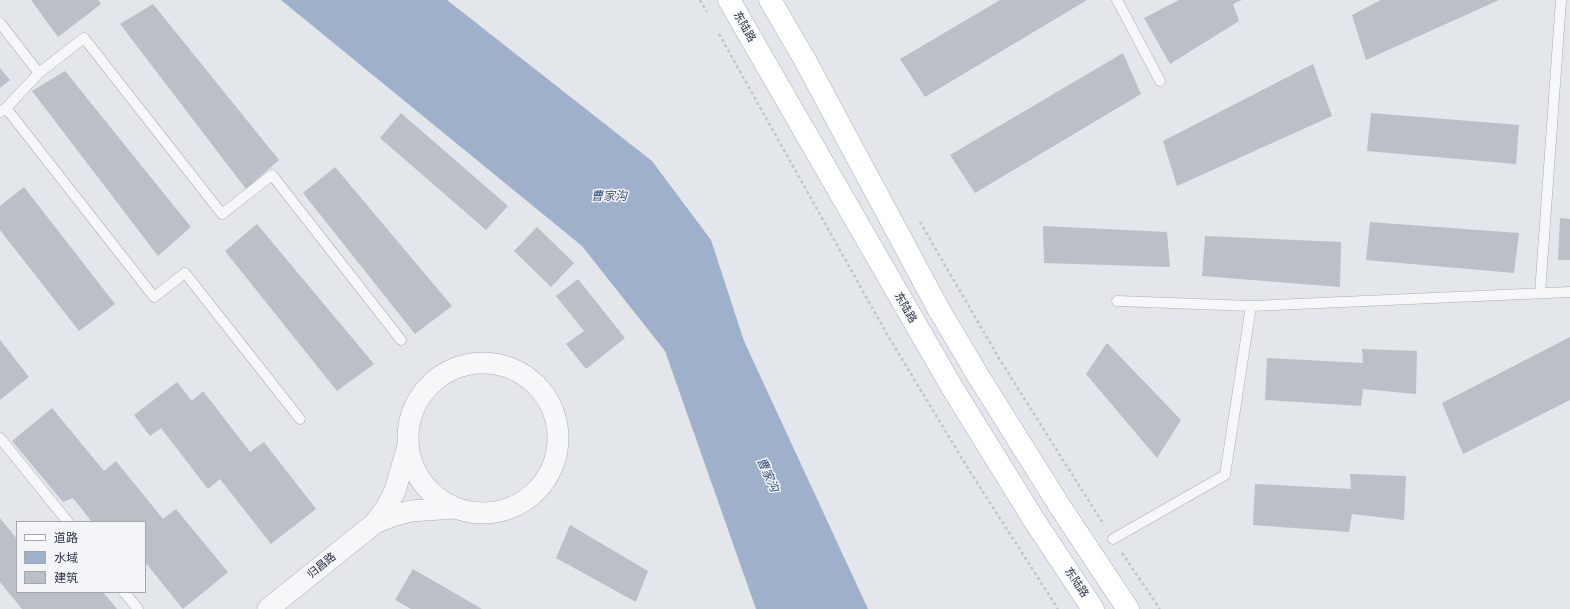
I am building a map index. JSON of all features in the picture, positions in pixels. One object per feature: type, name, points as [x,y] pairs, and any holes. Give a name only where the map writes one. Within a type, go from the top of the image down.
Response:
[{"type":"main road","name":"东陆路","points":[[729,0],[952,389],[1034,520],[1093,609]]},
{"type":"main road","points":[[770,0],[805,60],[938,308],[1059,505],[1128,609]]},
{"type":"street","name":"归昌路","points":[[268,609],[375,523],[386,508],[395,491],[407,449],[407,430],[412,410],[421,393],[435,379],[452,368],[471,363],[491,363],[510,368],[528,377],[542,391],[552,408],[558,427],[558,447],[554,466],[544,483],[530,497],[513,508],[494,513],[474,513],[455,508],[437,499],[423,485],[413,468],[407,449]]},
{"type":"street","name":"归昌路","points":[[375,523],[392,516],[411,511],[455,508]]},
{"type":"lane","points":[[1117,0],[1160,82]]},
{"type":"lane","points":[[1540,293],[1561,0]]},
{"type":"lane","points":[[0,23],[39,73]]},
{"type":"lane","points":[[300,419],[185,273],[154,297],[3,110],[39,73],[84,38],[222,214],[272,175],[401,340]]},
{"type":"lane","points":[[1117,301],[1251,306],[1570,292]]},
{"type":"lane","points":[[1113,540],[1225,475],[1251,306]]},
{"type":"lane","points":[[0,438],[67,521]]},
{"type":"lane","points":[[125,593],[138,609]]},
{"type":"path","points":[[700,0],[708,14]]},
{"type":"path","points":[[716,27],[900,356],[1006,529],[1058,609]]},
{"type":"path","points":[[919,219],[1004,367],[1113,540],[1160,609]]},
{"type":"water","name":"曹家沟","points":[[281,0],[447,0],[652,161],[711,240],[744,341],[868,609],[756,609],[665,351],[582,246]]},
{"type":"building","points":[[31,0],[98,0],[101,4],[58,37]]},
{"type":"building","points":[[1000,0],[1087,0],[925,97],[900,59]]},
{"type":"building","points":[[1179,0],[1242,0],[1233,4],[1239,21],[1170,64],[1144,18]]},
{"type":"building","points":[[1381,0],[1499,0],[1366,60],[1352,15]]},
{"type":"building","points":[[153,4],[279,160],[246,189],[120,24]]},
{"type":"building","points":[[1123,53],[1141,94],[975,193],[950,155]]},
{"type":"building","points":[[1313,64],[1332,116],[1177,186],[1163,141]]},
{"type":"building","points":[[0,68],[10,80],[0,88]]},
{"type":"building","points":[[65,71],[191,227],[158,256],[32,91]]},
{"type":"building","points":[[401,113],[508,206],[486,230],[380,138]]},
{"type":"building","points":[[1371,113],[1519,125],[1516,164],[1367,151]]},
{"type":"building","points":[[335,167],[452,306],[415,334],[303,193]]},
{"type":"building","points":[[24,187],[115,304],[79,331],[0,230],[0,206]]},
{"type":"building","points":[[1560,218],[1570,219],[1570,260],[1558,260]]},
{"type":"building","points":[[1370,222],[1519,233],[1514,273],[1366,260]]},
{"type":"building","points":[[257,224],[374,364],[337,391],[225,251]]},
{"type":"building","points":[[1043,226],[1167,232],[1170,267],[1044,263]]},
{"type":"building","points":[[537,227],[574,263],[551,287],[514,251]]},
{"type":"building","points":[[1205,236],[1341,242],[1340,287],[1202,276]]},
{"type":"building","points":[[578,279],[625,338],[586,369],[566,344],[584,331],[556,296]]},
{"type":"building","points":[[1570,337],[1570,400],[1463,454],[1442,403]]},
{"type":"building","points":[[0,340],[29,377],[0,400]]},
{"type":"building","points":[[1107,343],[1181,420],[1157,458],[1086,374]]},
{"type":"building","points":[[1362,349],[1417,351],[1416,394],[1363,389],[1361,406],[1265,400],[1267,358],[1363,363]]},
{"type":"building","points":[[177,382],[192,401],[203,391],[250,452],[264,442],[316,509],[271,544],[220,479],[208,489],[161,428],[150,436],[134,415]]},
{"type":"building","points":[[52,408],[104,471],[116,461],[163,519],[176,509],[228,572],[183,609],[146,563],[146,521],[91,521],[73,498],[63,502],[12,441]]},
{"type":"building","points":[[1350,474],[1406,476],[1404,520],[1352,514],[1349,532],[1253,525],[1255,484],[1351,489]]},
{"type":"building","points":[[0,518],[16,538],[16,593],[104,593],[117,609],[22,609],[0,582]]},
{"type":"building","points":[[570,525],[648,571],[636,602],[556,558]]},
{"type":"building","points":[[413,569],[482,609],[411,609],[395,600]]}]
